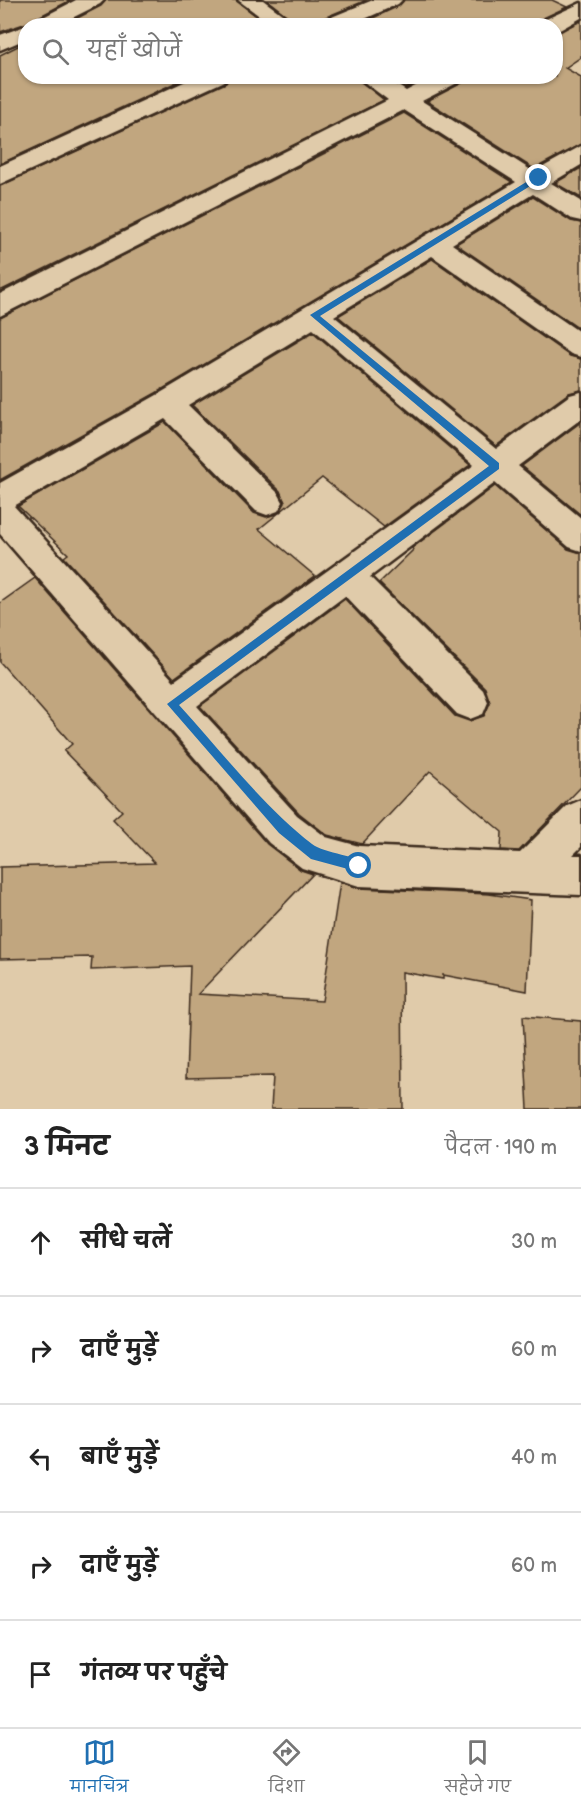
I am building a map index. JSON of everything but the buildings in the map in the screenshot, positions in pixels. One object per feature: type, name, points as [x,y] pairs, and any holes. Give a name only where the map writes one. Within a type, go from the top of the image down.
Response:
[{"type":"street","points":[[55,18],[93,0]]},
{"type":"street","points":[[249,0],[276,18]]},
{"type":"street","points":[[349,18],[392,0]]},
{"type":"street","points":[[563,19],[581,9]]},
{"type":"street","points":[[0,43],[18,35]]},
{"type":"street","points":[[0,176],[200,84]]},
{"type":"street","points":[[379,84],[581,213]]},
{"type":"street","points":[[0,306],[438,84]]},
{"type":"street","points":[[0,498],[315,315],[581,154]]},
{"type":"street","points":[[432,243],[581,347]]},
{"type":"street","points":[[315,315],[581,537]]},
{"type":"street","points":[[168,402],[267,502]]},
{"type":"street","points":[[172,704],[581,403]]},
{"type":"street","points":[[0,512],[283,829],[316,855],[359,866],[581,875]]},
{"type":"street","points":[[347,576],[470,702]]},
{"type":"street","points":[[527,874],[581,819]]},
{"type":"route","points":[[359,866],[316,855],[283,829],[172,704],[496,466],[315,315],[539,178]]}]
